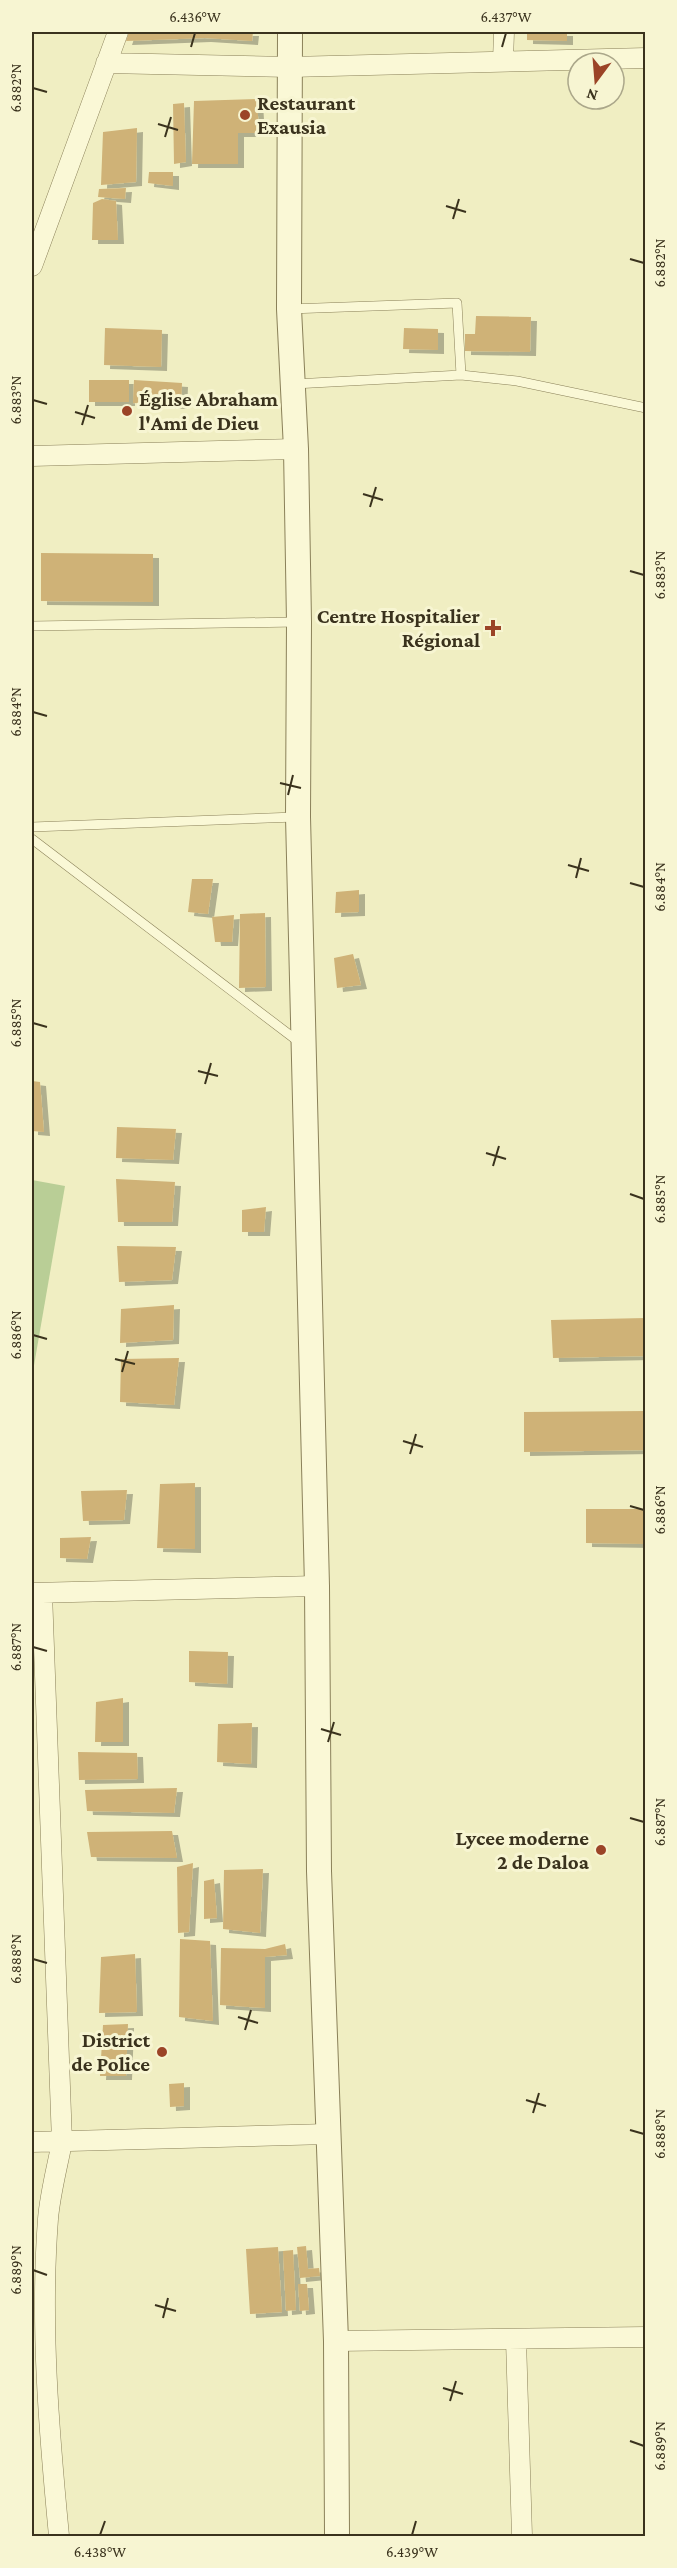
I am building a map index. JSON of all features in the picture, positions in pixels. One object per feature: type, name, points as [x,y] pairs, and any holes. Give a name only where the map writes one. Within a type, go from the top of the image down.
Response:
[{"type":"street","points":[[32,266],[118,32]]},
{"type":"street","points":[[290,32],[289,309],[296,448],[299,622],[298,817],[317,1586],[319,1871],[336,2341],[337,2536]]},
{"type":"street","points":[[504,32],[504,61]]},
{"type":"street","points":[[106,63],[290,67],[645,58]]},
{"type":"street","points":[[32,456],[296,448]]},
{"type":"street","points":[[59,2536],[52,2464],[45,2295],[48,2218],[62,2142],[37,1593],[317,1586]]},
{"type":"street","points":[[32,2142],[328,2134]]},
{"type":"street","points":[[336,2341],[645,2337]]},
{"type":"street","points":[[516,2340],[522,2536]]},
{"type":"lane","points":[[289,309],[457,303],[460,375]]},
{"type":"lane","points":[[294,384],[460,375],[517,381],[645,408]]},
{"type":"lane","points":[[32,626],[299,622]]},
{"type":"lane","points":[[32,826],[298,817]]},
{"type":"lane","points":[[32,839],[304,1045]]},
{"type":"green space","points":[[32,1180],[65,1186],[32,1377]]},
{"type":"building","points":[[129,32],[253,32],[252,41],[205,38],[126,41]]},
{"type":"building","points":[[527,32],[567,32],[567,41],[527,40]]},
{"type":"building","points":[[257,99],[259,133],[238,133],[238,164],[192,164],[194,101]]},
{"type":"building","points":[[184,103],[186,162],[174,164],[173,104]]},
{"type":"building","points":[[137,128],[136,182],[101,185],[103,132]]},
{"type":"building","points":[[149,172],[173,172],[173,186],[148,183]]},
{"type":"building","points":[[126,188],[125,199],[98,197],[99,189]]},
{"type":"building","points":[[102,199],[116,201],[118,240],[92,240],[93,203]]},
{"type":"building","points":[[476,316],[531,317],[530,352],[465,351],[465,334],[475,334]]},
{"type":"building","points":[[105,328],[162,330],[161,367],[104,365]]},
{"type":"building","points":[[404,328],[438,329],[438,350],[403,349]]},
{"type":"building","points":[[89,380],[129,380],[129,402],[89,402]]},
{"type":"building","points":[[134,380],[182,383],[181,405],[133,403]]},
{"type":"building","points":[[41,553],[153,554],[153,602],[41,601]]},
{"type":"building","points":[[192,879],[213,879],[208,914],[188,912]]},
{"type":"building","points":[[359,890],[359,912],[335,913],[336,892]]},
{"type":"building","points":[[265,913],[266,987],[239,988],[240,914]]},
{"type":"building","points":[[234,915],[232,942],[215,942],[212,917]]},
{"type":"building","points":[[353,954],[361,985],[337,988],[334,958]]},
{"type":"building","points":[[32,1081],[40,1082],[44,1132],[32,1131]]},
{"type":"building","points":[[117,1127],[176,1129],[173,1160],[116,1158]]},
{"type":"building","points":[[116,1179],[175,1182],[172,1222],[118,1222]]},
{"type":"building","points":[[266,1207],[264,1232],[242,1232],[242,1210]]},
{"type":"building","points":[[117,1246],[176,1247],[172,1280],[119,1282]]},
{"type":"building","points":[[174,1305],[173,1340],[120,1343],[121,1309]]},
{"type":"building","points":[[646,1318],[646,1356],[553,1358],[551,1320]]},
{"type":"building","points":[[179,1358],[174,1405],[120,1402],[121,1359]]},
{"type":"building","points":[[646,1411],[646,1450],[524,1452],[524,1412]]},
{"type":"building","points":[[195,1483],[195,1549],[157,1548],[160,1484]]},
{"type":"building","points":[[127,1490],[124,1520],[83,1521],[81,1491]]},
{"type":"building","points":[[586,1509],[646,1509],[646,1544],[586,1543]]},
{"type":"building","points":[[91,1537],[87,1559],[60,1558],[60,1538]]},
{"type":"building","points":[[189,1651],[228,1652],[227,1684],[189,1682]]},
{"type":"building","points":[[123,1698],[123,1742],[95,1742],[96,1702]]},
{"type":"building","points":[[252,1723],[251,1764],[217,1762],[218,1724]]},
{"type":"building","points":[[78,1752],[137,1753],[138,1779],[79,1780]]},
{"type":"building","points":[[177,1788],[174,1813],[87,1811],[85,1790]]},
{"type":"building","points":[[172,1831],[177,1858],[91,1857],[87,1832]]},
{"type":"building","points":[[193,1863],[189,1932],[178,1933],[177,1867]]},
{"type":"building","points":[[263,1869],[260,1933],[223,1929],[224,1870]]},
{"type":"building","points":[[214,1879],[217,1918],[204,1919],[204,1881]]},
{"type":"building","points":[[180,1939],[210,1941],[213,2021],[179,2017]]},
{"type":"building","points":[[285,1944],[287,1955],[265,1957],[265,2008],[220,2005],[221,1948],[265,1949]]},
{"type":"building","points":[[135,1954],[137,2012],[99,2013],[101,1957]]},
{"type":"building","points":[[128,2024],[126,2076],[100,2076],[103,2025]]},
{"type":"building","points":[[184,2083],[184,2106],[170,2107],[169,2084]]},
{"type":"building","points":[[306,2246],[308,2269],[319,2268],[320,2276],[300,2278],[297,2247]]},
{"type":"building","points":[[278,2247],[282,2312],[250,2314],[246,2249]]},
{"type":"building","points":[[293,2250],[296,2310],[286,2311],[283,2251]]},
{"type":"building","points":[[298,2284],[307,2284],[309,2310],[300,2311]]},
{"type":"place","name":"Restaurant Exausia","points":[[245,115]]},
{"type":"place","name":"Église Abraham l'Ami de Dieu","points":[[127,411]]},
{"type":"place","name":"Centre Hospitalier Régional","points":[[493,628]]},
{"type":"place","name":"Lycee moderne 2 de Daloa","points":[[601,1850]]},
{"type":"place","name":"District de Police","points":[[162,2052]]}]
